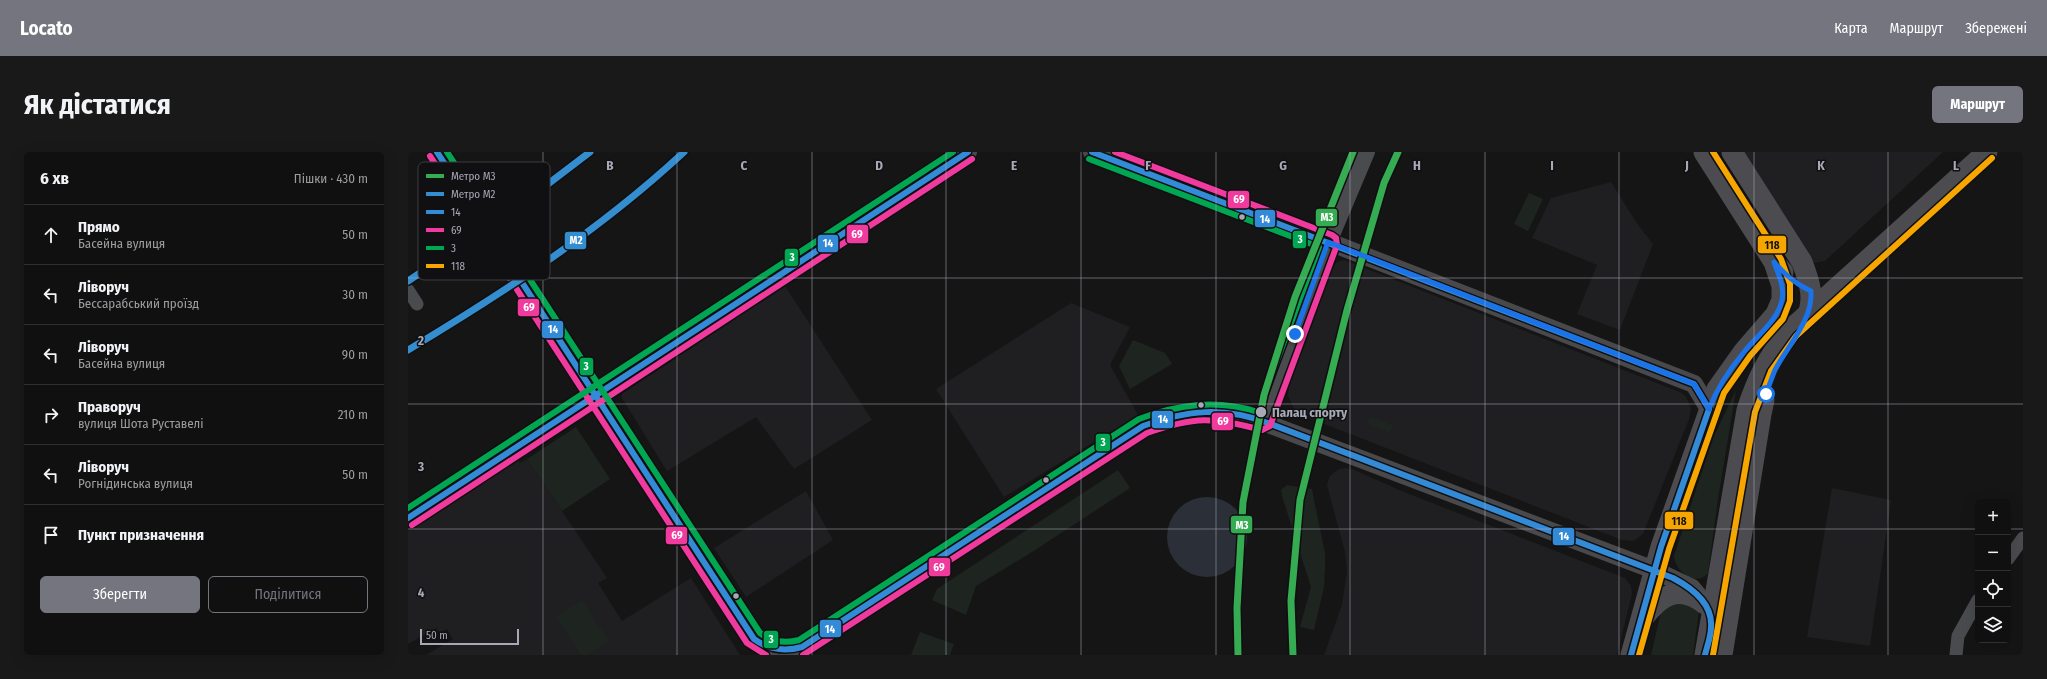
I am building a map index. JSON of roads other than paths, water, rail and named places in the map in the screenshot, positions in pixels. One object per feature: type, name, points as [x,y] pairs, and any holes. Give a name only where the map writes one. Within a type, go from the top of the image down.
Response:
[{"type":"main road","points":[[437,152],[443,162]]},
{"type":"main road","points":[[408,518],[968,152]]},
{"type":"main road","points":[[1092,152],[1694,384],[1709,409]]},
{"type":"main road","points":[[1704,152],[1774,262],[1789,278],[1800,286],[1811,291],[1821,291],[1839,286]]},
{"type":"main road","points":[[1722,655],[1761,414],[1775,371],[1808,314],[1812,299],[1802,262],[1732,152]]},
{"type":"main road","points":[[1705,655],[1708,613],[1747,410],[1764,365],[1786,335],[1987,152]]},
{"type":"main road","points":[[1631,655],[1654,570],[1717,389],[1744,351],[1776,314],[1782,300],[1782,286],[1774,262]]},
{"type":"main road","points":[[520,280],[754,639],[761,645],[776,651],[793,650],[802,647],[1143,426],[1185,413],[1223,411],[1239,414],[1263,422],[1654,570],[1692,588],[1697,592],[1708,613]]},
{"type":"main road","points":[[1640,622],[1654,605],[1672,594],[1688,594],[1708,613]]},
{"type":"street","points":[[1263,422],[1328,242],[1367,152]]},
{"type":"street","points":[[408,290],[417,304]]},
{"type":"street","points":[[2011,554],[2023,538]]},
{"type":"street","points":[[1956,655],[1958,636],[1975,605]]},
{"type":"metro line","name":"M2","points":[[550,182],[590,152]]},
{"type":"metro line","name":"M2","points":[[550,259],[619,208],[684,152]]},
{"type":"metro line","name":"M3","points":[[1238,655],[1237,608],[1243,502],[1264,395],[1295,297],[1353,152]]},
{"type":"metro line","name":"M3","points":[[1293,655],[1291,601],[1300,500],[1347,310],[1384,183],[1398,152]]},
{"type":"metro line","name":"M2","points":[[408,281],[418,274]]},
{"type":"metro line","name":"M2","points":[[408,350],[519,280]]},
{"type":"place","name":"Палац спорту","points":[[1261,412]]}]
